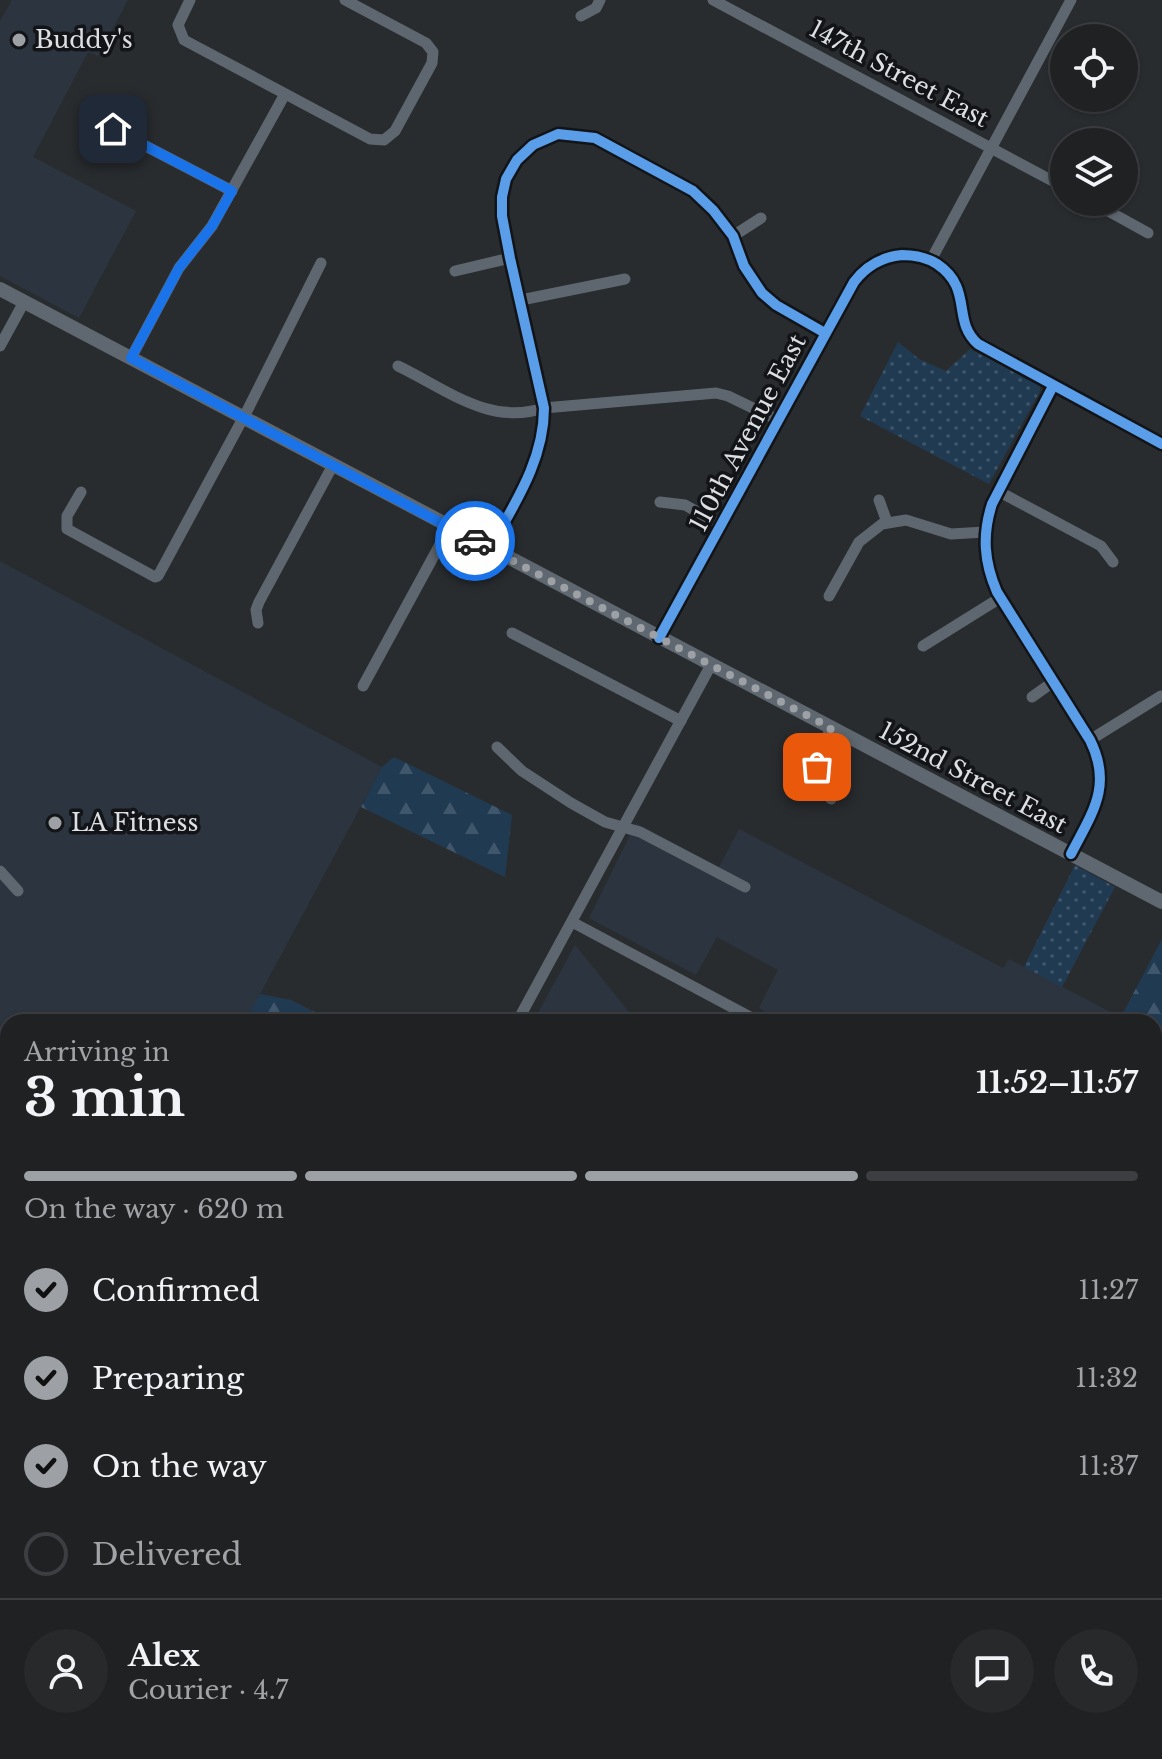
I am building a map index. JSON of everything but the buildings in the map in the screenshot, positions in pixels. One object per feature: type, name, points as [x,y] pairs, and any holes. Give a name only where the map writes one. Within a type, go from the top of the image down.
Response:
[{"type":"main road","name":"152nd Street East","points":[[0,289],[1162,902]]},
{"type":"street","points":[[189,0],[179,21],[180,34],[188,42],[370,139],[384,140],[395,131],[432,63],[433,52],[426,43],[345,0]]},
{"type":"street","points":[[581,16],[596,8],[600,0]]},
{"type":"street","name":"147th Street East","points":[[713,0],[735,5],[1050,179]]},
{"type":"street","points":[[1071,0],[931,260],[954,279],[961,295],[965,328],[974,341],[1162,444]]},
{"type":"street","points":[[131,358],[179,268],[212,226],[285,94]]},
{"type":"street","points":[[113,129],[232,191]]},
{"type":"street","points":[[490,548],[527,480],[543,436],[544,408],[502,216],[506,179],[525,152],[554,135],[586,135],[693,191],[733,236],[744,266],[762,293],[776,305],[825,333]]},
{"type":"street","points":[[1117,216],[1148,233]]},
{"type":"street","points":[[733,236],[761,218]]},
{"type":"street","name":"110th Avenue East","points":[[659,638],[854,282],[867,267],[883,259],[919,256],[931,260]]},
{"type":"street","points":[[455,271],[510,258]]},
{"type":"street","points":[[81,492],[67,516],[67,529],[155,577],[161,572],[321,263]]},
{"type":"street","points":[[521,300],[625,279]]},
{"type":"street","points":[[0,346],[24,302]]},
{"type":"street","points":[[398,366],[488,411],[534,411],[716,393],[778,420]]},
{"type":"street","points":[[1053,386],[998,491],[985,532],[988,569],[1000,598],[1090,740],[1099,761],[1101,784],[1096,804],[1071,854]]},
{"type":"street","points":[[258,623],[256,610],[259,602],[333,465]]},
{"type":"street","points":[[998,491],[1101,546],[1113,562]]},
{"type":"street","points":[[879,500],[887,522]]},
{"type":"street","points":[[660,502],[685,505],[721,525]]},
{"type":"street","points":[[829,596],[859,542],[873,529],[887,522],[916,521],[951,534],[985,532]]},
{"type":"street","points":[[363,686],[449,528]]},
{"type":"street","points":[[923,646],[1000,598]]},
{"type":"street","points":[[512,633],[681,721]]},
{"type":"street","points":[[521,1014],[711,665]]},
{"type":"street","points":[[1032,697],[1053,682]]},
{"type":"street","points":[[1090,740],[1161,696]]},
{"type":"street","points":[[831,728],[817,767],[819,780],[831,799]]},
{"type":"street","points":[[497,747],[544,786],[605,822],[640,832],[745,887]]},
{"type":"street","points":[[0,871],[18,891]]},
{"type":"street","points":[[572,922],[745,1014]]},
{"type":"shaded area","points":[[12,0],[128,0],[98,56],[88,52],[33,157],[136,211],[79,318],[0,276],[0,21]]},
{"type":"shaded area","points":[[0,561],[382,767],[249,1014],[0,1014]]},
{"type":"shaded area","points":[[636,823],[719,867],[739,829],[1003,968],[1009,959],[1115,1014],[768,1014],[759,1008],[778,970],[717,937],[696,975],[589,918]]},
{"type":"shaded area","points":[[575,945],[631,1014],[537,1014]]},
{"type":"green space","points":[[898,342],[919,359],[946,371],[970,349],[1040,386],[989,484],[860,416]]},
{"type":"green space","points":[[394,757],[512,815],[505,877],[361,807],[382,767]]},
{"type":"green space","points":[[1075,865],[1115,887],[1062,987],[1024,967]]},
{"type":"green space","points":[[1162,939],[1162,1014],[1123,1014]]},
{"type":"green space","points":[[260,994],[291,1000],[318,1014],[249,1014]]},
{"type":"cycle path","points":[[490,548],[534,463],[543,427],[544,408],[502,216],[506,179],[517,160],[533,145],[558,134],[595,138],[693,191],[733,236],[744,266],[762,293],[776,305],[825,333]]},
{"type":"cycle path","points":[[659,638],[854,282],[881,260],[907,255],[937,264],[955,284],[965,325],[978,344],[1162,444]]},
{"type":"cycle path","points":[[1053,386],[992,504],[986,548],[989,570],[997,592],[1097,756],[1100,771],[1097,799],[1071,854]]},
{"type":"way so far","points":[[475,541],[831,728],[817,767]]},
{"type":"place","name":"Buddy's","points":[[19,40]]},
{"type":"place","name":"LA Fitness","points":[[55,823]]},
{"type":"route","points":[[113,129],[232,191],[212,226],[179,268],[131,358],[475,541]]}]
